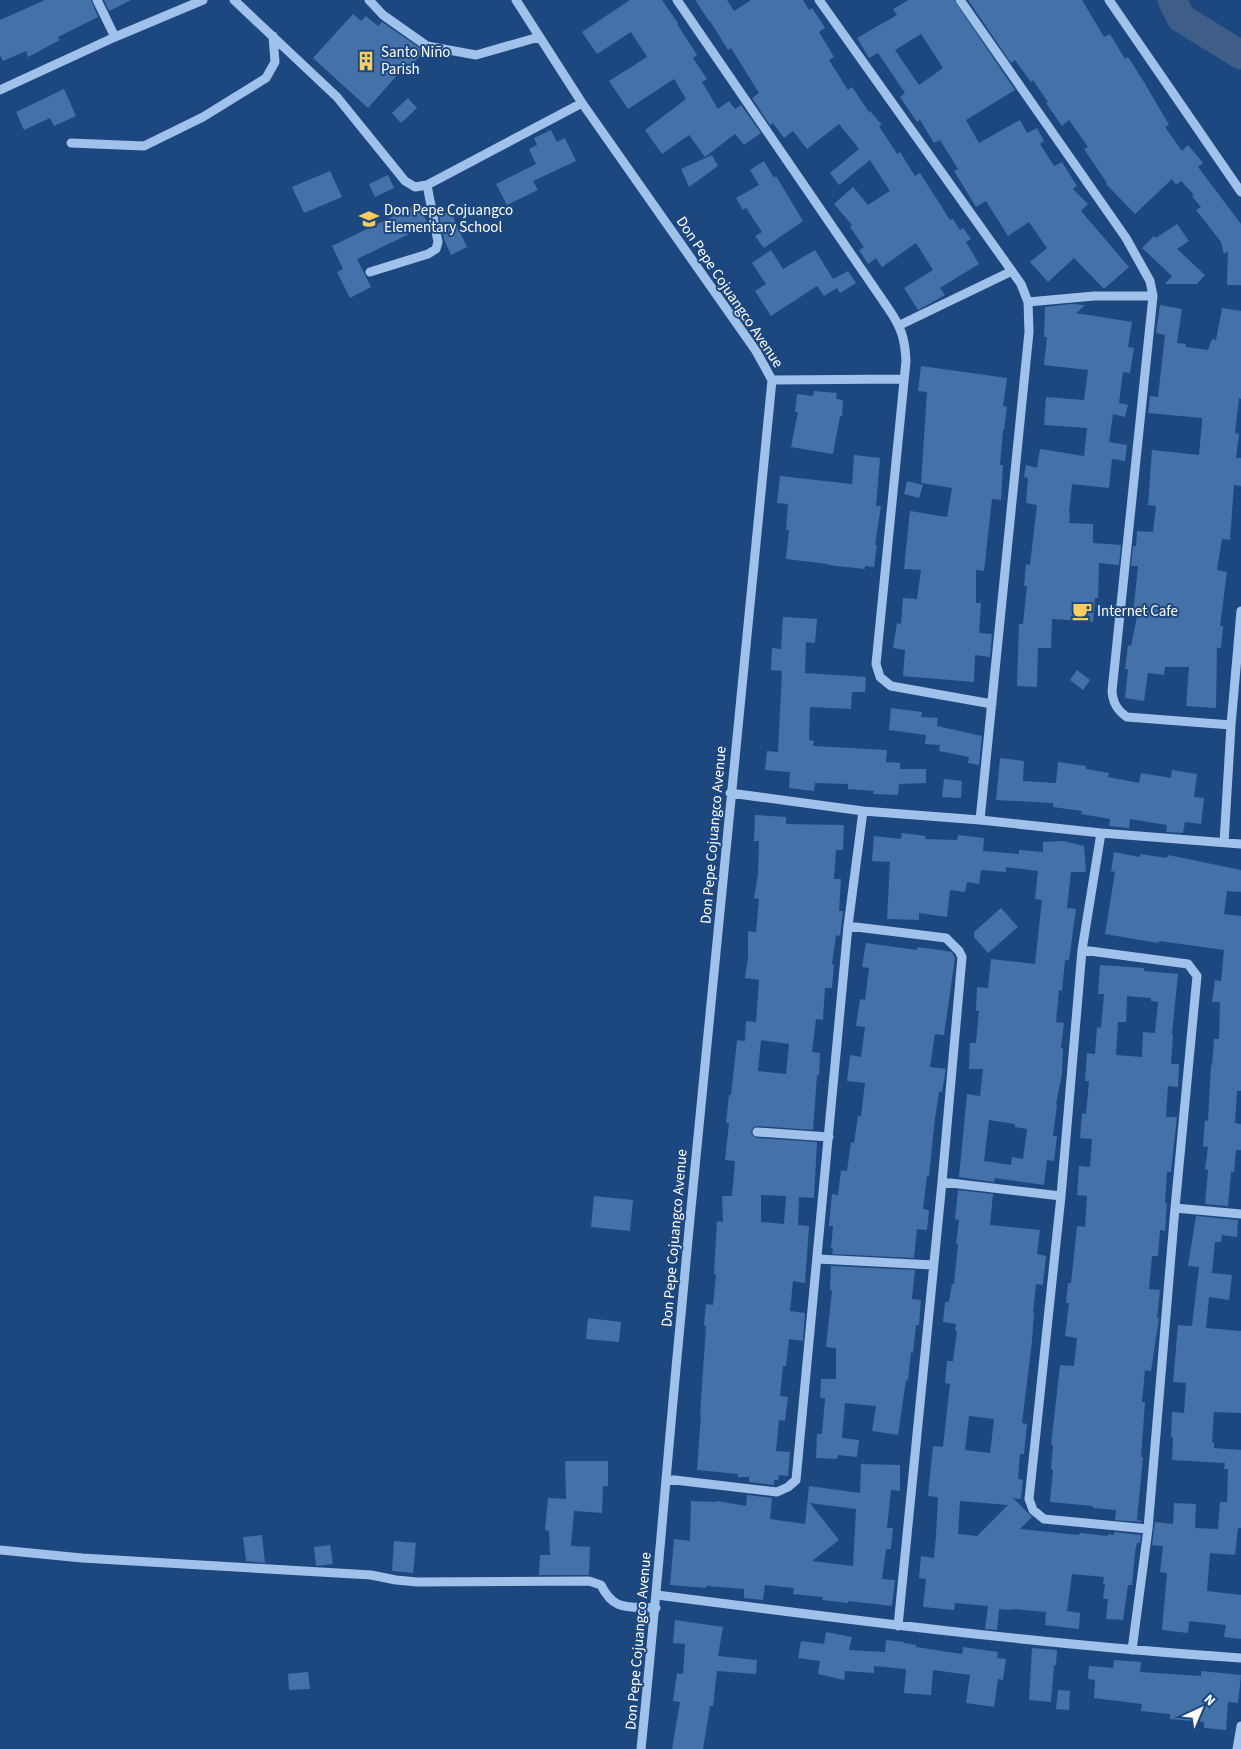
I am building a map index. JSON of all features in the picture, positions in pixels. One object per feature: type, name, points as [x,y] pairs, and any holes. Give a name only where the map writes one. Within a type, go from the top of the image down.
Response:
[{"type":"street","points":[[97,0],[115,37]]},
{"type":"street","points":[[0,90],[115,37],[203,0]]},
{"type":"street","points":[[234,0],[337,97],[405,180],[415,187],[427,185],[582,103]]},
{"type":"street","points":[[368,0],[383,15],[427,46],[476,55],[539,37]]},
{"type":"street","name":"Don Pepe Cojuangco Avenue","points":[[516,0],[582,103],[756,351],[772,380],[730,793],[666,1479],[656,1608],[641,1749]]},
{"type":"street","points":[[677,0],[900,325],[905,342],[906,361],[876,664],[880,677],[891,686],[992,704]]},
{"type":"street","points":[[819,0],[1021,284],[1028,302],[1029,332],[980,820]]},
{"type":"street","points":[[960,0],[1126,238],[1150,281],[1153,296],[1112,692],[1113,701],[1121,713],[1127,717],[1231,725]]},
{"type":"street","points":[[1109,0],[1241,192]]},
{"type":"street","points":[[71,143],[144,146],[203,117],[266,78],[274,62],[273,36]]},
{"type":"street","points":[[370,272],[428,254],[436,249],[438,242],[427,185]]},
{"type":"street","points":[[900,325],[1012,271]]},
{"type":"street","points":[[1028,302],[1094,296],[1153,296]]},
{"type":"street","points":[[772,380],[903,379]]},
{"type":"street","points":[[1224,843],[1231,725],[1241,611]]},
{"type":"street","points":[[730,793],[863,811],[1241,844]]},
{"type":"street","points":[[666,1479],[777,1492],[788,1487],[796,1480],[848,926],[863,811]]},
{"type":"street","points":[[1101,833],[1082,950],[1061,1196],[1029,1499],[1033,1510],[1044,1519],[1148,1529]]},
{"type":"street","points":[[848,926],[946,938],[959,951],[962,958],[898,1626]]},
{"type":"street","points":[[1082,950],[1188,964],[1197,976],[1148,1529],[1132,1650]]},
{"type":"street","points":[[757,1132],[829,1137]]},
{"type":"street","points":[[942,1182],[1061,1196]]},
{"type":"street","points":[[1175,1208],[1241,1214]]},
{"type":"street","points":[[818,1259],[933,1265]]},
{"type":"street","points":[[0,1550],[82,1558],[371,1575],[417,1582],[589,1581],[601,1585],[607,1597],[617,1605],[656,1608]]},
{"type":"street","points":[[657,1595],[898,1626],[1132,1650],[1241,1658]]},
{"type":"street","points":[[1237,1749],[1241,1726]]},
{"type":"building","points":[[45,0],[91,0],[98,17],[58,37],[60,40],[28,57],[26,51],[3,61],[0,55],[0,20]]},
{"type":"building","points":[[104,0],[131,0],[109,11]]},
{"type":"building","points":[[630,0],[662,0],[697,55],[693,58],[707,79],[702,82],[718,109],[729,101],[735,109],[741,105],[761,133],[744,145],[735,134],[705,157],[689,135],[662,154],[645,130],[686,99],[674,79],[628,109],[609,81],[647,57],[631,32],[597,54],[582,32]]},
{"type":"building","points":[[695,0],[727,0],[734,11],[751,0],[803,0],[809,10],[812,8],[825,28],[819,32],[834,57],[829,60],[848,90],[852,87],[869,112],[882,125],[879,126],[897,154],[900,152],[915,176],[920,173],[950,220],[953,219],[960,230],[963,228],[971,239],[966,242],[979,264],[940,288],[945,295],[918,310],[904,288],[933,270],[916,243],[882,267],[876,258],[868,264],[859,250],[864,247],[850,227],[852,225],[834,204],[853,187],[868,205],[890,191],[870,160],[839,185],[830,173],[859,149],[839,124],[807,149],[793,131],[784,138],[773,123],[770,125],[752,98],[759,93],[731,48],[728,50]]},
{"type":"building","points":[[909,0],[954,0],[1015,90],[966,120],[979,143],[1020,120],[1027,133],[1037,128],[1044,141],[1040,144],[1054,166],[1062,162],[1077,186],[1073,189],[1088,204],[1081,211],[1129,267],[1104,289],[1074,258],[1048,282],[1030,262],[1047,248],[1029,222],[1008,236],[986,201],[976,207],[954,171],[958,169],[940,140],[934,143],[920,120],[917,122],[900,97],[905,93],[878,53],[869,58],[857,38],[897,15],[893,9]],"holes":[[[921,34],[943,68],[919,85],[895,50]]]},
{"type":"building","points":[[968,0],[1082,0],[1104,37],[1110,34],[1125,59],[1128,57],[1169,125],[1165,127],[1182,151],[1188,145],[1203,163],[1198,167],[1241,224],[1241,285],[1227,285],[1228,251],[1224,254],[1221,242],[1196,210],[1201,207],[1192,196],[1194,195],[1184,184],[1181,181],[1176,185],[1172,179],[1135,214],[1106,184],[1084,149],[1088,147],[1069,120],[1062,126],[1033,80],[1031,82],[1015,60],[1011,63]]},
{"type":"building","name":"Santo Niño Parish","points":[[353,14],[361,21],[366,16],[378,26],[382,22],[424,51],[411,66],[408,63],[368,108],[313,58]]},
{"type":"building","points":[[64,89],[76,116],[54,126],[50,118],[24,130],[16,112]]},
{"type":"building","points":[[408,98],[417,108],[401,123],[392,113]]},
{"type":"building","points":[[551,130],[557,142],[565,138],[576,161],[533,181],[538,190],[507,205],[496,184],[536,164],[529,149],[537,145],[534,138]]},
{"type":"building","points":[[712,155],[718,166],[689,187],[681,169]]},
{"type":"building","points":[[764,161],[774,178],[776,176],[803,221],[764,248],[755,236],[762,232],[746,208],[743,210],[736,198],[759,185],[750,170]]},
{"type":"building","points":[[330,171],[342,197],[304,213],[292,187]]},
{"type":"building","points":[[388,175],[394,188],[375,197],[369,184]]},
{"type":"building","points":[[419,204],[428,225],[357,259],[371,287],[350,298],[337,272],[343,269],[332,246]]},
{"type":"building","points":[[450,211],[467,247],[451,255],[444,239],[439,216]]},
{"type":"building","points":[[1177,224],[1189,241],[1177,249],[1205,275],[1197,284],[1165,284],[1172,276],[1142,248],[1154,236],[1156,238]]},
{"type":"building","points":[[771,250],[783,269],[815,250],[833,279],[848,271],[856,283],[840,293],[837,288],[824,296],[817,286],[771,316],[755,291],[766,284],[752,263]]},
{"type":"building","points":[[1071,304],[1085,305],[1076,313],[1132,322],[1128,347],[1134,348],[1130,373],[1123,372],[1119,403],[1128,405],[1125,417],[1113,414],[1109,442],[1127,445],[1125,461],[1112,459],[1109,488],[1072,484],[1069,513],[1069,523],[1093,524],[1093,543],[1121,545],[1119,565],[1099,563],[1098,598],[1095,598],[1093,622],[1052,619],[1051,648],[1038,648],[1037,687],[1017,686],[1019,624],[1023,624],[1027,586],[1024,586],[1026,564],[1030,565],[1037,505],[1026,503],[1028,478],[1024,477],[1026,465],[1037,468],[1040,449],[1084,456],[1087,428],[1044,425],[1046,397],[1084,400],[1088,370],[1044,365],[1047,337],[1044,337],[1045,307]]},
{"type":"building","points":[[1160,305],[1182,309],[1177,343],[1186,344],[1186,347],[1208,350],[1212,339],[1216,340],[1222,308],[1241,311],[1241,399],[1239,398],[1235,433],[1239,434],[1236,458],[1241,458],[1241,486],[1234,485],[1230,540],[1222,539],[1217,570],[1227,572],[1220,626],[1223,626],[1221,648],[1217,648],[1216,708],[1186,706],[1189,667],[1165,667],[1164,675],[1148,673],[1144,701],[1125,698],[1128,669],[1125,669],[1128,645],[1131,646],[1137,616],[1133,615],[1138,566],[1131,566],[1133,546],[1136,546],[1137,531],[1153,532],[1156,506],[1148,505],[1152,450],[1199,455],[1202,422],[1202,418],[1148,413],[1150,396],[1158,397],[1165,335],[1156,333]]},
{"type":"building","points":[[921,366],[1007,378],[1003,406],[1007,407],[1000,465],[1003,465],[1001,500],[992,499],[984,571],[976,570],[976,603],[981,603],[979,633],[992,634],[990,657],[975,655],[974,682],[903,676],[905,650],[893,648],[897,623],[901,624],[903,598],[917,599],[921,570],[904,569],[910,511],[947,517],[952,488],[921,483],[927,392],[918,391]]},
{"type":"building","points":[[814,391],[837,393],[836,399],[843,400],[842,416],[840,416],[833,454],[791,447],[798,412],[795,412],[797,394],[813,396]]},
{"type":"building","points":[[854,455],[880,458],[876,506],[881,506],[875,545],[877,545],[874,567],[865,566],[865,569],[786,559],[789,530],[786,530],[788,504],[777,503],[780,476],[852,484]]},
{"type":"building","points":[[907,481],[923,485],[919,498],[904,494]]},
{"type":"building","points":[[783,617],[817,619],[815,643],[806,642],[805,673],[866,677],[865,692],[852,692],[851,709],[810,707],[809,740],[814,741],[813,746],[887,750],[886,762],[900,763],[900,769],[926,769],[926,783],[899,784],[898,795],[873,794],[874,791],[848,789],[848,784],[815,783],[814,791],[789,788],[790,772],[765,770],[767,751],[778,752],[782,671],[771,670],[772,648],[781,649]]},
{"type":"building","points":[[1077,670],[1090,680],[1083,690],[1070,680]]},
{"type":"building","points":[[891,708],[922,712],[921,717],[938,718],[937,726],[982,736],[979,765],[968,763],[969,757],[939,751],[940,745],[925,744],[926,735],[889,730]]},
{"type":"building","points":[[1000,758],[1024,761],[1023,781],[1056,783],[1058,762],[1086,766],[1086,769],[1109,773],[1108,777],[1139,783],[1141,773],[1171,778],[1172,770],[1197,774],[1194,797],[1204,798],[1201,824],[1185,822],[1183,833],[1166,832],[1167,825],[1130,819],[1129,828],[1109,826],[1110,819],[1081,814],[1082,811],[1053,807],[1053,803],[996,800]]},
{"type":"building","points":[[944,779],[962,781],[961,798],[942,797]]},
{"type":"building","points":[[755,815],[786,817],[786,824],[844,825],[843,850],[836,850],[834,879],[841,879],[839,911],[843,911],[840,936],[836,935],[832,964],[834,965],[832,988],[825,988],[823,1020],[816,1019],[812,1052],[820,1053],[813,1130],[757,1126],[751,1131],[752,1135],[757,1138],[817,1142],[814,1198],[799,1197],[798,1225],[809,1226],[805,1283],[793,1281],[790,1311],[805,1313],[803,1341],[789,1339],[786,1366],[783,1366],[780,1396],[788,1397],[785,1421],[779,1420],[776,1451],[790,1452],[788,1476],[779,1475],[778,1480],[774,1480],[774,1485],[749,1482],[749,1477],[738,1477],[738,1474],[697,1470],[706,1304],[713,1305],[716,1274],[714,1274],[717,1221],[723,1222],[722,1196],[732,1196],[735,1161],[725,1160],[729,1123],[726,1123],[729,1095],[731,1095],[737,1040],[745,1041],[746,1021],[756,1022],[759,980],[745,978],[748,958],[748,931],[756,932],[759,899],[754,898],[758,874],[759,841],[754,841]],"holes":[[[761,1040],[789,1044],[786,1074],[758,1071]],[[761,1195],[786,1196],[784,1224],[761,1222]]]},
{"type":"building","points":[[902,833],[926,836],[925,839],[957,840],[958,835],[984,838],[983,851],[1019,854],[1019,850],[1043,852],[1043,842],[1063,841],[1084,846],[1086,872],[1071,872],[1067,908],[1076,909],[1069,960],[1065,960],[1062,991],[1059,990],[1056,1022],[1064,1023],[1061,1048],[1063,1048],[1062,1074],[1056,1104],[1053,1136],[1057,1136],[1054,1161],[1047,1160],[1044,1185],[995,1178],[994,1182],[959,1177],[967,1094],[980,1096],[983,1069],[969,1069],[970,1043],[976,1043],[979,1011],[976,1011],[977,987],[988,988],[991,959],[1035,964],[1042,900],[1035,899],[1038,871],[1006,867],[1006,872],[981,870],[979,884],[967,882],[965,892],[950,890],[947,917],[919,913],[919,920],[887,919],[890,862],[872,861],[874,836],[901,839]],"holes":[[[989,1120],[1015,1124],[1015,1127],[1027,1129],[1023,1159],[1012,1157],[1011,1165],[984,1161]]]},
{"type":"building","points":[[1114,852],[1140,857],[1140,854],[1167,858],[1168,855],[1241,870],[1241,892],[1227,891],[1224,914],[1241,916],[1241,1091],[1237,1091],[1235,1123],[1241,1124],[1241,1150],[1236,1150],[1234,1172],[1231,1172],[1228,1206],[1205,1204],[1208,1170],[1205,1169],[1208,1147],[1203,1146],[1205,1120],[1208,1121],[1214,1039],[1219,1039],[1220,1002],[1212,1002],[1215,980],[1221,981],[1224,950],[1159,941],[1158,943],[1105,934],[1115,872],[1111,871]]},
{"type":"building","points":[[1001,908],[1018,927],[988,953],[974,937],[974,932]]},
{"type":"building","points":[[866,943],[917,950],[917,947],[952,952],[955,958],[944,1035],[935,1034],[930,1067],[946,1069],[942,1092],[939,1092],[923,1209],[929,1210],[927,1230],[917,1229],[914,1258],[832,1254],[833,1249],[831,1248],[833,1226],[829,1226],[832,1194],[838,1195],[841,1170],[847,1171],[851,1142],[854,1143],[858,1116],[861,1116],[865,1083],[847,1081],[850,1055],[861,1057],[865,1027],[856,1026],[860,999],[865,1000],[869,968],[862,967]]},
{"type":"building","points":[[1100,965],[1144,968],[1144,971],[1178,974],[1171,1064],[1179,1064],[1178,1087],[1168,1086],[1166,1117],[1177,1117],[1171,1172],[1167,1172],[1165,1231],[1160,1230],[1158,1256],[1152,1256],[1149,1289],[1160,1290],[1157,1318],[1159,1318],[1151,1371],[1145,1370],[1142,1402],[1145,1402],[1141,1457],[1143,1457],[1137,1520],[1142,1522],[1115,1520],[1116,1510],[1050,1502],[1053,1470],[1051,1470],[1053,1445],[1051,1445],[1060,1365],[1074,1366],[1077,1338],[1065,1336],[1069,1303],[1066,1303],[1068,1283],[1071,1283],[1077,1226],[1085,1227],[1087,1196],[1077,1195],[1079,1166],[1090,1167],[1092,1139],[1080,1138],[1082,1113],[1086,1114],[1089,1081],[1085,1081],[1087,1053],[1095,1054],[1097,1027],[1101,1028],[1104,994],[1098,994]],"holes":[[[1127,996],[1151,998],[1151,1001],[1158,1002],[1155,1033],[1143,1032],[1142,1057],[1116,1055],[1118,1022],[1126,1022]]]},
{"type":"building","points":[[958,1190],[993,1194],[990,1225],[1040,1230],[1037,1254],[1046,1256],[1043,1285],[1036,1284],[1033,1313],[1032,1341],[1022,1423],[1027,1424],[1024,1454],[1020,1454],[1018,1479],[1023,1480],[1021,1499],[1013,1498],[1032,1517],[1020,1529],[1079,1535],[1080,1533],[1108,1536],[1108,1534],[1114,1535],[1114,1532],[1141,1535],[1140,1543],[1137,1543],[1135,1552],[1132,1585],[1128,1585],[1123,1620],[1106,1619],[1108,1599],[1103,1599],[1104,1577],[1072,1574],[1067,1611],[1080,1613],[1079,1629],[1045,1625],[1046,1612],[999,1609],[997,1630],[985,1629],[988,1606],[955,1603],[954,1610],[923,1607],[926,1579],[919,1578],[921,1556],[934,1558],[936,1536],[938,1497],[928,1496],[933,1446],[943,1447],[950,1384],[945,1383],[947,1361],[953,1361],[957,1331],[955,1331],[956,1324],[943,1322],[945,1302],[949,1302],[952,1284],[954,1284],[959,1220],[955,1219]],"holes":[[[969,1416],[994,1419],[990,1453],[965,1450]],[[960,1501],[1008,1505],[977,1536],[958,1534]]]},
{"type":"building","points":[[594,1196],[633,1200],[630,1231],[591,1227]]},
{"type":"building","points":[[1196,1216],[1238,1220],[1237,1237],[1222,1235],[1221,1242],[1215,1242],[1212,1273],[1232,1275],[1229,1300],[1209,1297],[1206,1328],[1241,1331],[1241,1413],[1214,1412],[1212,1442],[1214,1442],[1214,1448],[1241,1450],[1241,1528],[1238,1528],[1235,1555],[1210,1553],[1207,1591],[1241,1595],[1241,1639],[1224,1637],[1226,1625],[1189,1621],[1188,1633],[1162,1630],[1167,1573],[1160,1572],[1163,1546],[1152,1545],[1155,1522],[1173,1524],[1174,1503],[1196,1504],[1195,1528],[1218,1529],[1220,1502],[1227,1502],[1228,1469],[1224,1469],[1225,1463],[1172,1460],[1172,1412],[1184,1413],[1186,1383],[1173,1382],[1178,1325],[1192,1326],[1199,1267],[1188,1266]]},
{"type":"building","points":[[831,1266],[915,1270],[912,1299],[921,1300],[919,1325],[916,1325],[913,1353],[911,1352],[908,1381],[906,1380],[898,1435],[872,1431],[876,1406],[845,1403],[842,1438],[859,1440],[857,1457],[838,1455],[837,1459],[816,1458],[817,1434],[822,1434],[825,1398],[820,1398],[821,1379],[836,1379],[836,1348],[826,1347],[832,1291],[830,1290]]},
{"type":"building","points":[[588,1318],[621,1322],[619,1342],[586,1339]]},
{"type":"building","points":[[565,1461],[608,1461],[608,1486],[603,1486],[602,1513],[574,1511],[571,1546],[590,1547],[589,1575],[539,1575],[540,1555],[550,1555],[549,1531],[545,1530],[548,1498],[566,1499]]},
{"type":"building","points":[[861,1464],[900,1465],[900,1491],[891,1490],[887,1528],[893,1528],[891,1549],[886,1549],[882,1579],[895,1580],[892,1606],[822,1600],[823,1597],[793,1594],[794,1588],[765,1585],[763,1600],[744,1598],[744,1589],[670,1585],[674,1539],[690,1541],[691,1501],[717,1501],[746,1506],[747,1495],[772,1498],[770,1519],[805,1524],[809,1486],[860,1493]],"holes":[[[810,1503],[856,1509],[853,1566],[812,1561],[839,1540]]]},
{"type":"building","points":[[262,1535],[265,1563],[246,1561],[243,1537]]},
{"type":"building","points":[[394,1541],[416,1543],[413,1573],[392,1571]]},
{"type":"building","points":[[330,1545],[333,1564],[316,1566],[314,1547]]},
{"type":"building","points":[[675,1620],[723,1627],[718,1656],[757,1660],[756,1674],[717,1671],[713,1706],[710,1706],[703,1749],[672,1749],[680,1702],[673,1701],[677,1673],[683,1674],[685,1644],[673,1643]]},
{"type":"building","points":[[826,1632],[852,1637],[849,1650],[885,1652],[886,1640],[962,1654],[963,1647],[998,1652],[997,1658],[1006,1659],[1003,1680],[998,1679],[994,1707],[966,1703],[970,1675],[933,1670],[931,1695],[904,1693],[906,1669],[874,1666],[874,1673],[845,1671],[844,1680],[818,1674],[820,1661],[798,1658],[801,1641],[824,1644]]},
{"type":"building","points":[[1032,1648],[1057,1650],[1051,1702],[1029,1700]]},
{"type":"building","points":[[1114,1660],[1141,1662],[1140,1672],[1201,1676],[1201,1671],[1241,1675],[1238,1703],[1228,1702],[1226,1730],[1204,1728],[1204,1722],[1170,1719],[1170,1714],[1141,1711],[1142,1704],[1094,1698],[1095,1680],[1088,1679],[1089,1666],[1113,1668]]},
{"type":"building","points":[[308,1672],[310,1689],[289,1690],[288,1674]]},
{"type":"building","points":[[1058,1690],[1070,1691],[1069,1710],[1056,1709]]},
{"type":"waterway","points":[[1172,0],[1181,18],[1241,55]]},
{"type":"place","name":"Santo Niño Parish","points":[[366,61]]},
{"type":"place","name":"Don Pepe Cojuangco Elementary School","points":[[369,219]]},
{"type":"place","name":"Internet Cafe","points":[[1082,611]]}]
